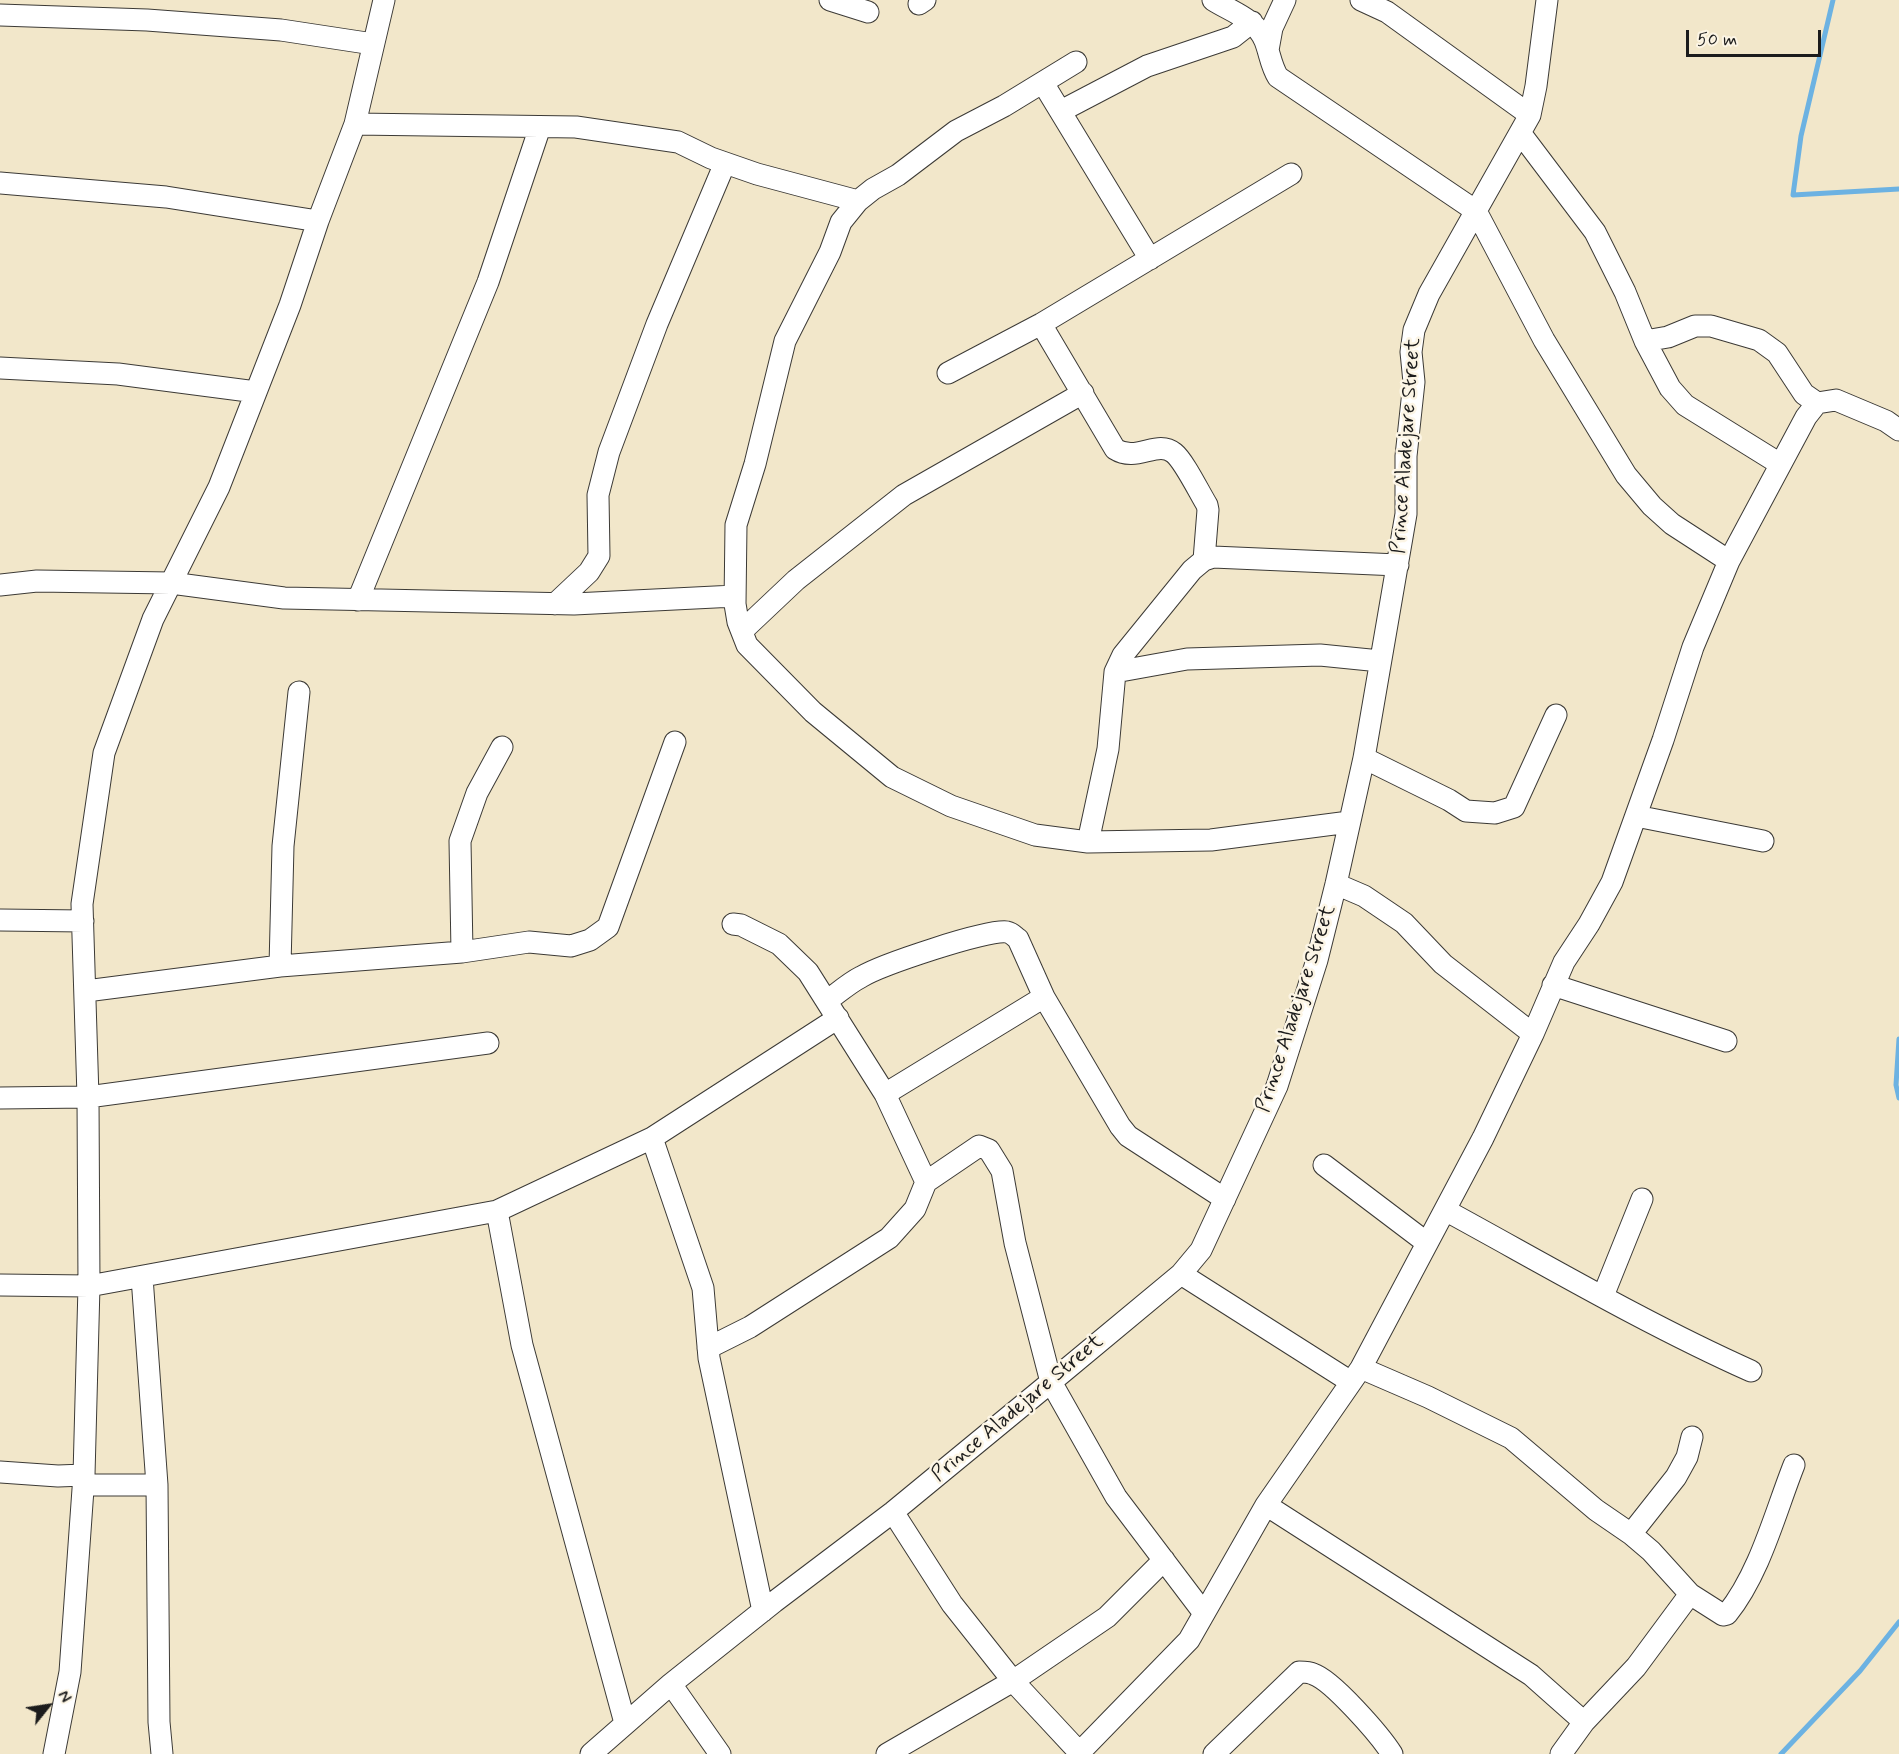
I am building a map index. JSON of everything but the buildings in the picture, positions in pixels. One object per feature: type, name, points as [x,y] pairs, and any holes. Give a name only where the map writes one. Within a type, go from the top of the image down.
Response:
[{"type":"street","points":[[54,1754],[70,1672],[84,1480],[89,1286],[88,1097],[82,904],[105,753],[153,619],[219,487],[290,305],[318,221],[355,123],[384,0]]},
{"type":"street","points":[[830,0],[868,12]]},
{"type":"street","points":[[1213,0],[1250,20],[1265,39],[1272,68],[1278,77],[1476,212],[1544,340],[1626,475],[1652,506],[1672,524],[1730,561]]},
{"type":"street","points":[[1361,0],[1390,6],[1525,125],[1595,232],[1670,388],[1685,405],[1780,464]]},
{"type":"street","name":"Prince Aladejare Street","points":[[591,1754],[671,1684],[893,1512],[1051,1382],[1181,1274],[1202,1250],[1277,1086],[1317,960],[1336,884],[1364,758],[1406,514],[1406,456],[1414,382],[1411,352],[1414,330],[1429,294],[1525,125],[1536,86],[1547,0]]},
{"type":"street","points":[[1061,111],[1147,66],[1233,37],[1250,20],[1284,1]]},
{"type":"street","points":[[1268,50],[1272,28],[1284,1]]},
{"type":"street","points":[[0,15],[192,23],[281,30],[373,44]]},
{"type":"street","points":[[1076,62],[956,131],[898,175],[873,189],[858,201],[841,222],[830,252],[785,341],[755,464],[736,525],[735,596],[738,622],[747,645],[813,712],[892,777],[951,806],[1035,835],[1088,842],[1211,840],[1349,822]]},
{"type":"street","points":[[1043,83],[1150,259]]},
{"type":"street","points":[[355,123],[576,127],[678,142],[725,163],[757,174],[858,201]]},
{"type":"street","points":[[358,600],[488,282],[540,127]]},
{"type":"street","points":[[555,604],[589,572],[598,556],[598,495],[609,452],[657,324],[725,163]]},
{"type":"street","points":[[948,373],[1041,324],[1291,174]]},
{"type":"street","points":[[0,183],[166,197],[318,221]]},
{"type":"street","points":[[1041,324],[1115,449],[1128,455],[1164,448],[1176,454],[1207,505],[1204,560]]},
{"type":"street","points":[[1645,340],[1668,336],[1695,326],[1711,326],[1759,340],[1777,353],[1804,393],[1817,403]]},
{"type":"street","points":[[0,368],[118,374],[256,392]]},
{"type":"street","points":[[742,631],[796,580],[904,495],[1083,393]]},
{"type":"street","points":[[893,1512],[952,1604],[1013,1681],[1079,1753],[1181,1650],[1266,1505],[1356,1375],[1484,1138],[1564,962],[1589,924],[1612,882],[1693,647],[1730,561],[1806,417],[1817,403],[1836,399],[1886,421],[1899,430]]},
{"type":"street","points":[[1088,842],[1108,749],[1115,672],[1123,655],[1192,570],[1204,560],[1213,557],[1398,566]]},
{"type":"street","points":[[0,585],[37,581],[171,583],[284,598],[555,604],[735,596]]},
{"type":"street","points":[[1115,672],[1187,659],[1320,655],[1380,661]]},
{"type":"street","points":[[280,966],[283,846],[299,692]]},
{"type":"street","points":[[1364,758],[1449,800],[1466,811],[1495,813],[1514,807],[1556,715]]},
{"type":"street","points":[[86,991],[280,966],[462,952],[529,942],[571,946],[590,940],[608,927],[675,742]]},
{"type":"street","points":[[462,952],[460,841],[477,793],[502,747]]},
{"type":"street","points":[[1636,816],[1763,841]]},
{"type":"street","points":[[1336,884],[1364,896],[1404,923],[1443,964],[1533,1034]]},
{"type":"street","points":[[0,920],[83,921]]},
{"type":"street","points":[[733,924],[741,925],[778,944],[808,972],[885,1094],[926,1182]]},
{"type":"street","points":[[0,1285],[89,1286],[497,1211],[652,1138],[833,1009],[861,976],[966,939],[1004,932],[1018,939],[1044,997],[1128,1136],[1225,1199]]},
{"type":"street","points":[[1553,985],[1726,1041]]},
{"type":"street","points":[[885,1094],[1044,997]]},
{"type":"street","points":[[0,1098],[88,1097],[488,1043]]},
{"type":"street","points":[[652,1138],[704,1288],[708,1348],[763,1611]]},
{"type":"street","points":[[708,1348],[750,1327],[889,1238],[915,1209],[926,1182],[979,1146],[986,1148],[1002,1171],[1015,1243],[1051,1382],[1116,1497],[1203,1612]]},
{"type":"street","points":[[1324,1165],[1427,1243]]},
{"type":"street","points":[[1603,1296],[1642,1199]]},
{"type":"street","points":[[1445,1210],[1712,1354],[1751,1371]]},
{"type":"street","points":[[497,1211],[522,1345],[625,1723]]},
{"type":"street","points":[[1181,1274],[1356,1375],[1428,1397],[1511,1438],[1596,1510],[1651,1551],[1690,1594],[1723,1615],[1730,1611],[1755,1567],[1794,1464]]},
{"type":"street","points":[[142,1277],[157,1485],[159,1722],[162,1754]]},
{"type":"street","points":[[1631,1534],[1676,1477],[1687,1458],[1692,1437]]},
{"type":"street","points":[[0,1472],[157,1485]]},
{"type":"street","points":[[1266,1505],[1531,1675],[1584,1722]]},
{"type":"street","points":[[887,1754],[1013,1681],[1107,1617],[1164,1560]]},
{"type":"street","points":[[1561,1754],[1584,1722],[1636,1667],[1690,1594]]},
{"type":"street","points":[[1214,1754],[1299,1672],[1312,1674],[1328,1682],[1370,1726],[1392,1754]]},
{"type":"street","points":[[671,1684],[720,1754]]},
{"type":"waterway","points":[[1833,0],[1801,136],[1793,195],[1899,189]]},
{"type":"waterway","points":[[1899,1039],[1896,1085],[1899,1098]]},
{"type":"waterway","points":[[1781,1754],[1860,1671],[1899,1622]]}]
